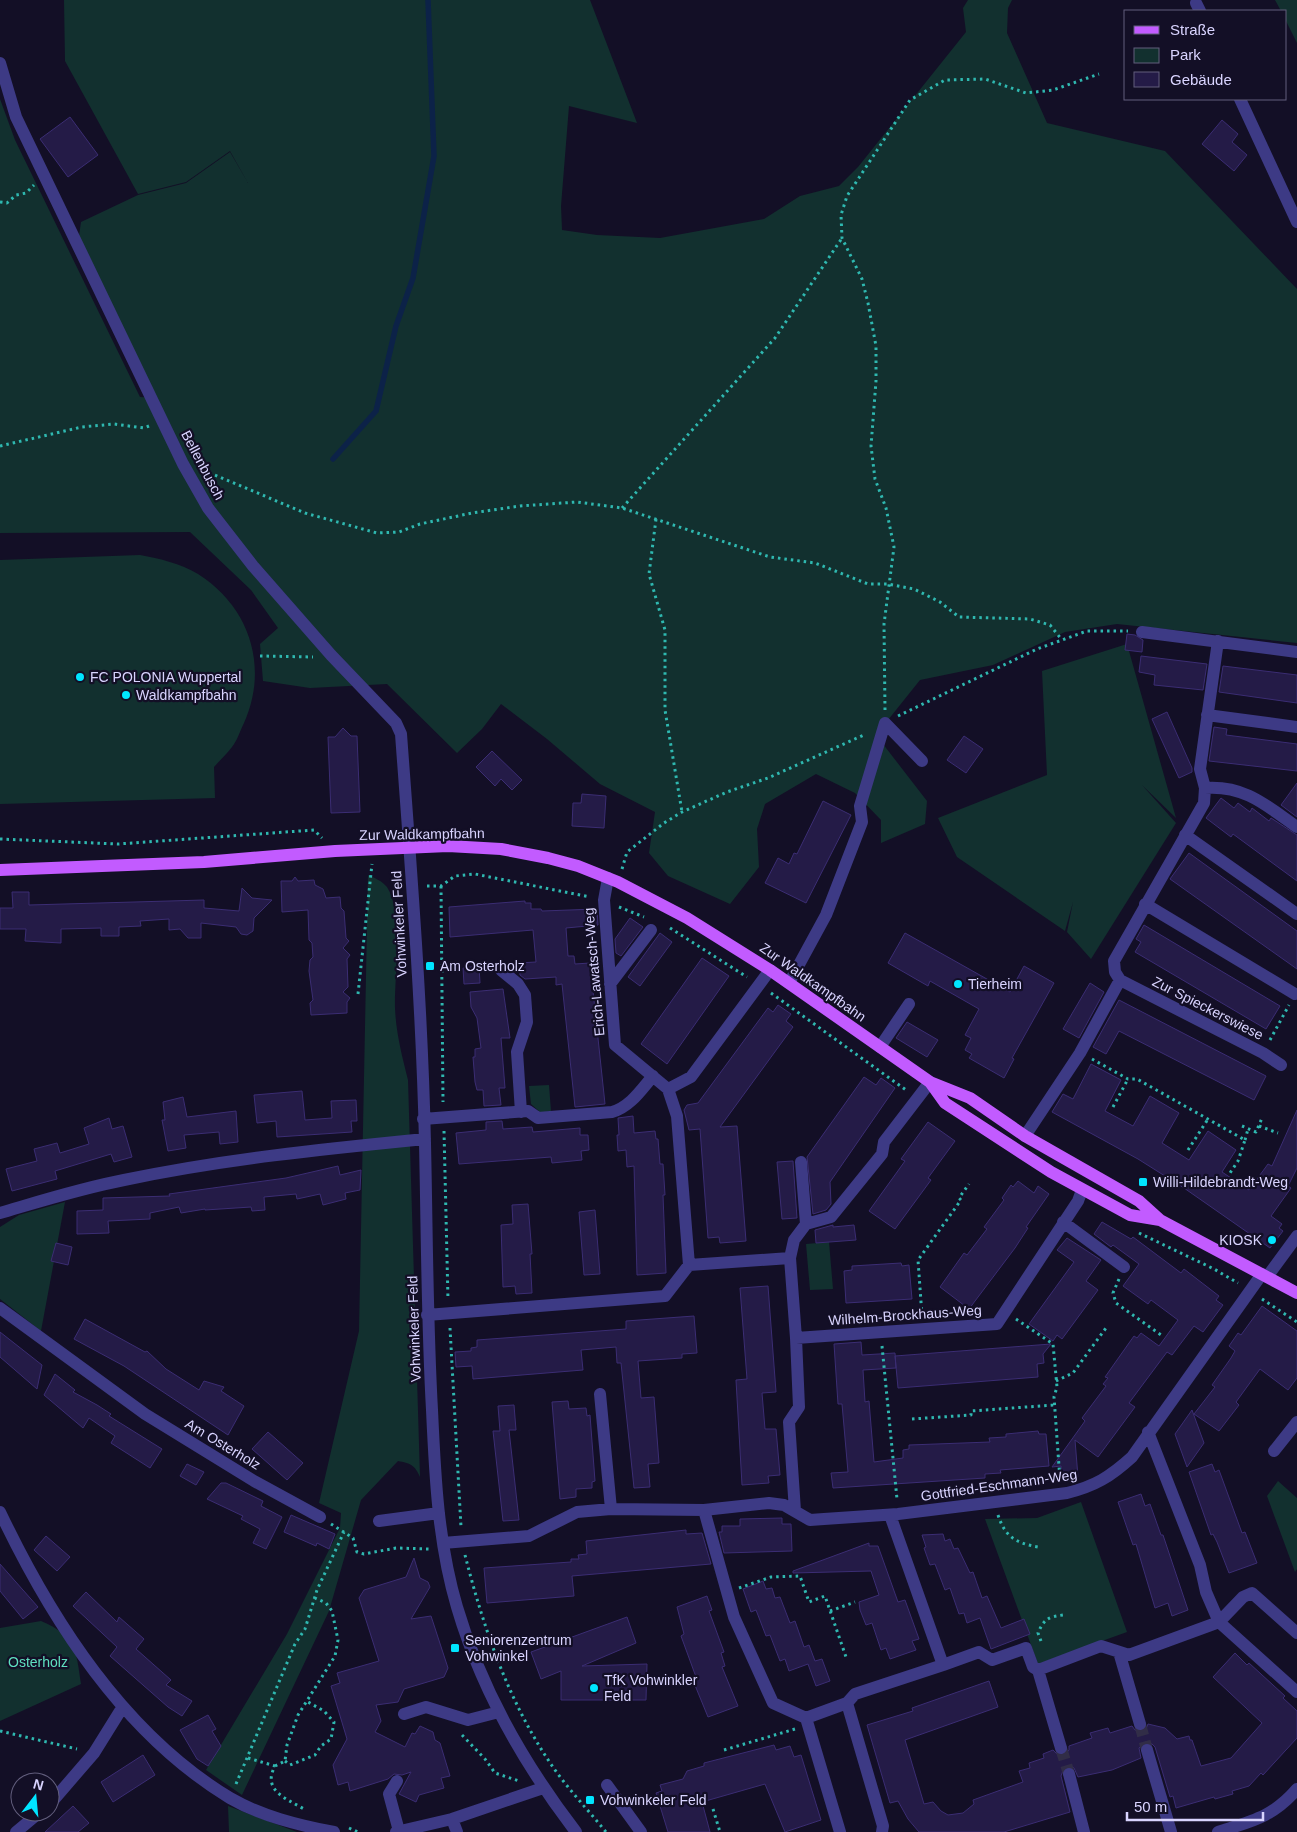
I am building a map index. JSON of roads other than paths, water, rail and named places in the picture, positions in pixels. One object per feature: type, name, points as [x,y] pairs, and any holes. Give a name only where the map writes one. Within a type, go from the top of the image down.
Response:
[{"type":"main road","name":"Zur Waldkampfbahn","points":[[0,870],[204,862],[410,846],[501,849],[548,858],[613,880],[687,918],[770,970],[930,1082],[970,1098],[1025,1136],[1139,1201],[1160,1220],[1297,1293]]},
{"type":"main road","name":"Zur Waldkampfbahn","points":[[930,1082],[945,1103],[1082,1190],[1130,1215],[1160,1220]]},
{"type":"street","name":"Bellenbusch","points":[[0,63],[16,117],[44,177],[164,420],[183,464],[208,508],[253,566],[331,655],[396,723],[401,734],[410,846]]},
{"type":"street","points":[[1240,100],[1297,222]]},
{"type":"street","points":[[1142,632],[1297,652]]},
{"type":"street","points":[[1025,1136],[1080,1053],[1120,980],[1115,972],[1114,961],[1204,803],[1205,788],[1200,769],[1218,641]]},
{"type":"street","points":[[1207,715],[1297,727]]},
{"type":"street","points":[[788,983],[826,915],[862,822],[860,806],[885,723],[922,760]]},
{"type":"street","points":[[1205,788],[1230,789],[1245,793],[1297,828]]},
{"type":"street","points":[[1185,835],[1297,914]]},
{"type":"street","name":"Vohwinkeler Feld","points":[[410,846],[425,1139],[427,1315],[439,1513],[444,1546],[457,1607],[478,1666],[499,1712],[543,1788],[576,1832]]},
{"type":"street","name":"Erich-Lawatsch-Weg","points":[[613,880],[604,900],[615,1045],[668,1089]]},
{"type":"street","points":[[1145,904],[1295,994]]},
{"type":"street","points":[[610,984],[652,925]]},
{"type":"street","points":[[501,970],[518,984],[526,995],[527,1022],[516,1052],[521,1112]]},
{"type":"street","points":[[427,1315],[665,1296],[689,1265],[677,1116],[668,1089],[691,1077],[770,970]]},
{"type":"street","name":"Zur Spieckerswiese","points":[[1120,980],[1263,1053],[1281,1065]]},
{"type":"street","points":[[880,1047],[909,1004]]},
{"type":"street","points":[[424,1119],[528,1111],[538,1118],[620,1110],[630,1103],[653,1076]]},
{"type":"street","points":[[795,1511],[789,1422],[799,1407],[790,1258],[794,1240],[806,1224],[831,1217],[882,1154],[884,1142],[930,1082]]},
{"type":"street","points":[[0,1213],[123,1180],[202,1165],[287,1152],[425,1139]]},
{"type":"street","points":[[801,1162],[806,1224]]},
{"type":"street","name":"Wilhelm-Brockhaus-Weg","points":[[796,1338],[997,1324],[1062,1222],[1078,1201],[1082,1190]]},
{"type":"street","points":[[1062,1222],[1124,1267]]},
{"type":"street","points":[[1265,1276],[1297,1236]]},
{"type":"street","points":[[689,1265],[790,1258]]},
{"type":"street","name":"Gottfried-Eschmann-Weg","points":[[444,1546],[462,1541],[529,1536],[578,1512],[611,1509],[704,1510],[769,1503],[784,1505],[810,1520],[894,1515],[1061,1494],[1087,1488],[1111,1476],[1132,1457],[1250,1291],[1265,1276]]},
{"type":"street","name":"Am Osterholz","points":[[0,1308],[146,1414],[254,1481],[320,1516]]},
{"type":"street","points":[[600,1394],[611,1509]]},
{"type":"street","points":[[1274,1451],[1297,1422]]},
{"type":"street","points":[[1148,1432],[1200,1564],[1206,1592],[1219,1622],[1297,1692]]},
{"type":"street","points":[[704,1510],[734,1617],[773,1703],[806,1718],[848,1703],[855,1694],[979,1652],[992,1660],[1026,1648],[1035,1669],[1061,1748]]},
{"type":"street","points":[[0,1512],[15,1543],[82,1654],[122,1708],[171,1754],[230,1798],[280,1819],[337,1828]]},
{"type":"street","points":[[379,1521],[439,1513]]},
{"type":"street","points":[[894,1515],[943,1665]]},
{"type":"street","points":[[1035,1669],[1101,1646],[1129,1655],[1219,1622],[1243,1597],[1252,1593],[1297,1634]]},
{"type":"street","points":[[1119,1652],[1140,1724]]},
{"type":"street","points":[[848,1703],[882,1826],[882,1832]]},
{"type":"street","points":[[60,1792],[94,1753],[122,1708]]},
{"type":"street","points":[[404,1714],[426,1708],[468,1720],[499,1712]]},
{"type":"street","points":[[806,1718],[840,1832]]},
{"type":"street","points":[[1148,1750],[1172,1832]]},
{"type":"street","points":[[1069,1774],[1084,1832]]},
{"type":"street","points":[[397,1781],[389,1794],[398,1832],[452,1819],[543,1788]]},
{"type":"street","points":[[607,1785],[641,1832]]},
{"type":"street","points":[[1218,1832],[1263,1818],[1288,1799],[1297,1789]]},
{"type":"street","points":[[452,1819],[457,1832]]},
{"type":"street","points":[[16,1832],[28,1822]]},
{"type":"waterway","points":[[333,459],[376,411],[396,326],[413,278],[434,156],[428,0]]},
{"type":"tunnel","points":[[1140,1724],[1147,1750]]},
{"type":"tunnel","points":[[1061,1748],[1069,1774]]},
{"type":"place","name":"FC POLONIA Wuppertal","points":[[80,677]]},
{"type":"place","name":"Waldkampfbahn","points":[[126,695]]},
{"type":"place","name":"Am Osterholz","points":[[430,966]]},
{"type":"place","name":"Tierheim","points":[[958,984]]},
{"type":"place","name":"Willi-Hildebrandt-Weg","points":[[1143,1182]]},
{"type":"place","name":"KIOSK","points":[[1272,1240]]},
{"type":"place","name":"Seniorenzentrum Vohwinkel","points":[[455,1648]]},
{"type":"place","name":"TfK Vohwinkler Feld","points":[[594,1688]]},
{"type":"place","name":"Vohwinkeler Feld","points":[[590,1800]]},
{"type":"park label","name":"Osterholz","points":[[38,1662]]}]
